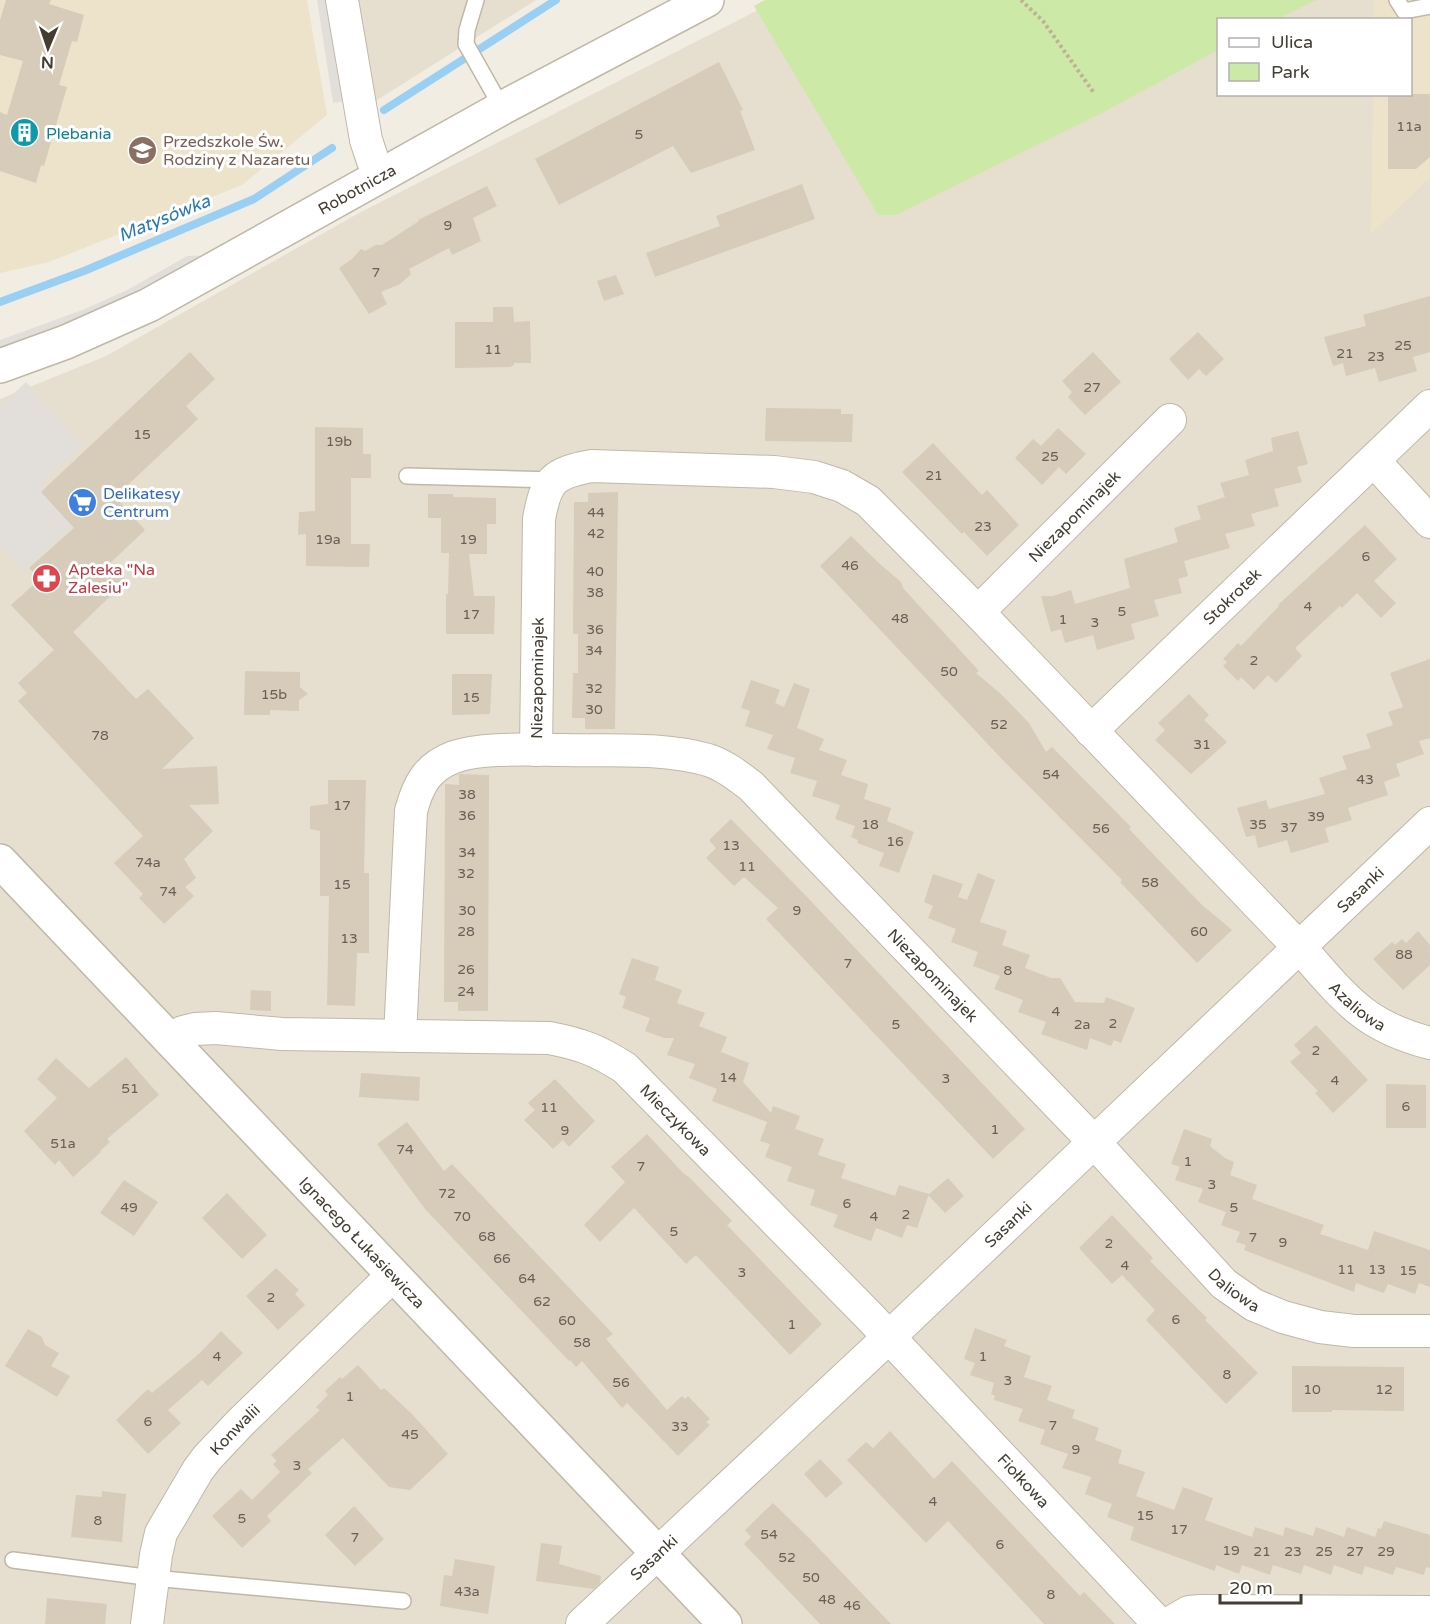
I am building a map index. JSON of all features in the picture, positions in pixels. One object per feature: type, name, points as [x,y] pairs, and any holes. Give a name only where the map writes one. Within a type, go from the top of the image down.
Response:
[{"type":"street","points":[[342,0],[366,140],[380,176]]},
{"type":"street","name":"Robotnicza","points":[[0,366],[76,338],[150,305],[501,108],[707,0]]},
{"type":"street","name":"Stokrotek","points":[[1091,731],[1430,406]]},
{"type":"street","name":"Niezapominajek","points":[[978,612],[1170,420]]},
{"type":"street","points":[[1374,461],[1430,522]]},
{"type":"street","points":[[554,480],[569,470],[592,466],[774,472],[814,477],[842,486],[868,501],[978,612],[1299,948]]},
{"type":"street","name":"Niezapominajek","points":[[554,480],[543,495],[539,519],[536,750],[661,751],[711,761],[732,771],[759,794],[1094,1142]]},
{"type":"street","points":[[400,1036],[411,811],[416,790],[437,766],[454,757],[474,753],[536,750]]},
{"type":"street","name":"Sasanki","points":[[582,1624],[889,1337],[1430,823]]},
{"type":"street","name":"Ignacego Łukasiewicza","points":[[2,866],[725,1624]]},
{"type":"street","name":"Azaliowa","points":[[1299,948],[1364,1016],[1386,1029],[1430,1043]]},
{"type":"street","name":"Mieczykowa","points":[[170,1040],[183,1032],[216,1028],[282,1034],[549,1038],[575,1043],[600,1052],[624,1068],[889,1337]]},
{"type":"street","name":"Daliowa","points":[[1094,1142],[1224,1284],[1254,1305],[1283,1317],[1320,1327],[1354,1331],[1430,1331]]},
{"type":"street","name":"Konwalii","points":[[147,1624],[161,1533],[177,1503],[207,1458],[241,1422],[393,1275]]},
{"type":"street","name":"Fiołkowa","points":[[889,1337],[1159,1624]]},
{"type":"street","points":[[1168,1624],[1189,1612],[1201,1611],[1430,1612]]},
{"type":"lane","points":[[476,0],[467,30],[466,44],[501,108]]},
{"type":"lane","points":[[1397,0],[1404,11],[1430,6]]},
{"type":"lane","points":[[407,476],[554,480]]},
{"type":"lane","points":[[13,1560],[153,1578],[403,1601]]},
{"type":"path","points":[[1021,0],[1043,21],[1094,93]]},
{"type":"shaded area","name":"Przedszkole Św. Rodziny z Nazaretu","points":[[0,0],[307,0],[327,115],[242,185],[49,262],[0,273]]},
{"type":"shaded area","points":[[317,0],[331,0],[347,101],[333,103]]},
{"type":"shaded area","points":[[357,0],[536,0],[374,102]]},
{"type":"shaded area","points":[[778,0],[1430,0],[1430,1624],[0,1624],[0,399],[106,356],[359,213]]},
{"type":"shaded area","points":[[1374,0],[1430,0],[1430,178],[1371,234],[1373,96],[1412,96],[1412,18],[1373,18]]},
{"type":"shaded area","points":[[211,255],[123,303],[0,350],[0,340],[85,309],[129,289],[187,256]]},
{"type":"shaded area","points":[[26,382],[83,446],[38,486],[74,526],[23,571],[0,545],[0,406]]},
{"type":"green space","points":[[765,0],[1316,0],[1280,18],[1217,18],[1217,51],[1104,112],[896,215],[878,215],[754,6]]},
{"type":"building","points":[[6,0],[51,0],[49,4],[84,15],[77,42],[72,41],[59,85],[67,87],[44,166],[41,165],[36,183],[0,171],[0,112],[7,115],[23,61],[0,55],[0,20]]},
{"type":"building","points":[[719,62],[743,110],[740,111],[755,150],[691,173],[673,146],[559,205],[535,159]]},
{"type":"building","points":[[1430,94],[1430,157],[1416,169],[1388,169],[1388,96]]},
{"type":"building","points":[[802,184],[815,219],[655,277],[646,253],[720,226],[716,216]]},
{"type":"building","points":[[487,186],[497,206],[473,218],[481,241],[452,255],[449,248],[409,269],[411,274],[400,284],[381,292],[387,304],[369,314],[339,268],[361,249],[365,251],[376,245],[382,245],[418,220]]},
{"type":"building","points":[[616,275],[624,294],[604,301],[597,281]]},
{"type":"building","points":[[1430,296],[1430,352],[1413,357],[1417,371],[1379,382],[1375,368],[1346,376],[1343,363],[1333,366],[1324,337],[1366,326],[1363,315]]},
{"type":"building","points":[[493,307],[513,307],[514,322],[530,321],[531,363],[514,363],[510,367],[455,368],[455,322],[493,322]]},
{"type":"building","points":[[1198,332],[1224,359],[1206,376],[1199,369],[1188,380],[1169,359]]},
{"type":"building","points":[[190,352],[215,379],[186,406],[198,419],[115,497],[145,530],[109,564],[126,581],[73,632],[136,699],[148,689],[194,738],[162,769],[217,766],[219,804],[189,805],[213,831],[184,859],[196,878],[185,887],[194,896],[164,924],[139,898],[143,894],[114,863],[143,836],[18,701],[27,693],[18,683],[54,650],[11,605],[40,579],[29,568],[74,528],[41,492]]},
{"type":"building","points":[[1093,352],[1121,382],[1085,415],[1068,397],[1072,392],[1062,381]]},
{"type":"building","points":[[766,408],[841,409],[841,414],[853,414],[852,442],[765,441]]},
{"type":"building","points":[[315,427],[363,428],[363,454],[371,454],[371,478],[351,478],[351,544],[370,544],[369,567],[306,566],[306,534],[298,535],[299,512],[315,511]]},
{"type":"building","points":[[1058,428],[1086,454],[1066,474],[1059,467],[1042,485],[1015,458],[1033,439],[1041,446]]},
{"type":"building","points":[[1298,431],[1308,464],[1297,467],[1302,482],[1274,489],[1279,506],[1251,514],[1255,526],[1225,534],[1230,548],[1184,561],[1188,576],[1178,579],[1182,593],[1154,600],[1159,616],[1131,624],[1135,639],[1097,650],[1093,635],[1065,643],[1061,629],[1051,632],[1041,596],[1053,596],[1071,590],[1075,604],[1130,588],[1124,559],[1178,542],[1174,528],[1201,519],[1197,506],[1225,497],[1220,483],[1249,475],[1245,460],[1273,451],[1271,438]]},
{"type":"building","points":[[933,443],[982,495],[987,490],[1019,525],[987,556],[964,532],[962,534],[902,472]]},
{"type":"building","points":[[618,492],[615,729],[585,729],[585,718],[572,718],[573,673],[578,673],[578,634],[573,634],[574,502],[588,502],[588,493]]},
{"type":"building","points":[[428,494],[496,498],[496,524],[487,524],[487,554],[469,554],[474,596],[495,596],[494,634],[446,634],[449,553],[441,553],[441,518],[428,518]]},
{"type":"building","points":[[1365,525],[1397,559],[1374,581],[1396,603],[1381,618],[1357,593],[1295,648],[1302,656],[1276,683],[1268,675],[1254,690],[1241,677],[1238,681],[1223,666],[1227,662],[1223,659],[1238,643],[1241,646],[1278,605]]},
{"type":"building","points":[[851,536],[901,582],[903,588],[979,671],[976,673],[1002,695],[1029,723],[1046,752],[1052,747],[1131,827],[1129,829],[1201,904],[1232,930],[1197,963],[1120,882],[1122,880],[999,756],[820,566]]},
{"type":"building","points":[[1430,659],[1430,738],[1419,741],[1424,754],[1396,764],[1400,776],[1384,782],[1388,795],[1348,808],[1352,820],[1325,828],[1329,842],[1291,853],[1287,840],[1258,848],[1255,835],[1246,837],[1237,808],[1266,800],[1269,809],[1325,794],[1319,778],[1347,769],[1342,756],[1371,748],[1366,734],[1393,725],[1388,712],[1403,707],[1390,673]]},
{"type":"building","points":[[245,671],[300,672],[300,687],[308,694],[299,700],[299,711],[270,710],[270,715],[244,715]]},
{"type":"building","points":[[452,674],[492,674],[490,714],[452,715]]},
{"type":"building","points":[[751,680],[780,690],[775,703],[784,707],[794,683],[810,689],[797,728],[824,739],[819,750],[847,760],[841,775],[868,784],[864,799],[891,808],[887,821],[914,832],[899,873],[879,866],[884,853],[857,843],[858,840],[851,837],[855,826],[835,819],[840,805],[812,796],[817,781],[790,773],[795,758],[767,749],[773,735],[745,726],[750,711],[741,708]]},
{"type":"building","points":[[1189,694],[1209,715],[1204,720],[1227,742],[1191,774],[1155,740],[1165,730],[1158,723]]},
{"type":"building","points":[[459,774],[489,775],[488,1011],[458,1011],[458,1002],[444,1002],[445,784],[459,785]]},
{"type":"building","points":[[328,780],[366,780],[364,873],[369,873],[369,953],[357,953],[355,1006],[327,1005],[329,896],[320,896],[320,831],[310,829],[310,806],[328,804]]},
{"type":"building","points":[[731,819],[1025,1129],[993,1159],[766,919],[778,908],[744,877],[734,886],[706,858],[716,848],[709,840]]},
{"type":"building","points":[[978,873],[995,880],[980,922],[1007,931],[1002,945],[1030,955],[1025,968],[1051,978],[1060,978],[1075,1002],[1104,1003],[1106,997],[1135,1008],[1121,1043],[1114,1040],[1111,1046],[1090,1038],[1087,1050],[1041,1034],[1046,1022],[1018,1012],[1023,1000],[994,989],[1000,976],[973,966],[978,952],[951,942],[956,929],[928,918],[933,906],[924,902],[933,874],[963,884],[958,897],[967,900]]},
{"type":"building","points":[[1418,931],[1430,945],[1430,965],[1403,990],[1373,959],[1392,942],[1395,945],[1402,939],[1406,943]]},
{"type":"building","points":[[632,958],[659,967],[655,980],[682,990],[677,1003],[705,1013],[699,1026],[727,1037],[721,1052],[749,1063],[743,1082],[771,1113],[773,1106],[800,1116],[795,1129],[824,1139],[818,1155],[846,1164],[841,1178],[895,1196],[899,1185],[929,1194],[917,1228],[907,1225],[902,1238],[876,1228],[871,1241],[833,1227],[838,1215],[810,1205],[815,1190],[787,1181],[792,1167],[765,1157],[770,1144],[760,1141],[767,1122],[712,1101],[717,1089],[689,1078],[695,1064],[667,1055],[674,1038],[664,1038],[645,1031],[650,1018],[622,1008],[626,997],[619,994]]},
{"type":"building","points":[[251,990],[271,991],[271,1011],[250,1010]]},
{"type":"building","points":[[1316,1025],[1368,1080],[1333,1113],[1315,1093],[1318,1091],[1290,1062],[1301,1053],[1294,1045]]},
{"type":"building","points":[[126,1057],[159,1095],[107,1139],[110,1142],[73,1177],[59,1160],[55,1165],[24,1131],[57,1098],[37,1079],[56,1058],[89,1088]]},
{"type":"building","points":[[361,1073],[420,1077],[419,1101],[359,1097]]},
{"type":"building","points":[[555,1079],[595,1121],[569,1147],[563,1140],[553,1149],[524,1120],[535,1110],[528,1103]]},
{"type":"building","points":[[1386,1084],[1426,1085],[1426,1128],[1386,1128]]},
{"type":"building","points":[[407,1122],[444,1171],[452,1164],[613,1334],[606,1339],[667,1410],[682,1396],[685,1399],[688,1396],[710,1419],[706,1422],[710,1425],[678,1456],[627,1403],[622,1408],[582,1361],[576,1367],[569,1361],[425,1209],[377,1144]]},
{"type":"building","points":[[1184,1129],[1212,1139],[1210,1146],[1234,1162],[1230,1175],[1257,1185],[1252,1199],[1324,1225],[1320,1234],[1368,1250],[1374,1231],[1430,1250],[1430,1287],[1419,1283],[1415,1294],[1388,1284],[1384,1293],[1356,1283],[1354,1292],[1244,1250],[1246,1245],[1236,1242],[1240,1232],[1221,1225],[1226,1212],[1198,1202],[1203,1189],[1175,1180],[1180,1167],[1171,1164]]},
{"type":"building","points":[[647,1134],[732,1221],[727,1225],[822,1324],[790,1355],[696,1255],[686,1264],[634,1208],[600,1242],[584,1225],[625,1182],[611,1167]]},
{"type":"building","points":[[948,1178],[964,1196],[945,1213],[928,1195]]},
{"type":"building","points":[[124,1180],[158,1202],[134,1236],[100,1213]]},
{"type":"building","points":[[227,1193],[267,1235],[242,1259],[202,1218]]},
{"type":"building","points":[[1112,1215],[1153,1258],[1150,1261],[1258,1373],[1226,1404],[1146,1320],[1155,1310],[1122,1275],[1112,1284],[1079,1248]]},
{"type":"building","points":[[276,1268],[299,1290],[295,1294],[305,1305],[278,1330],[246,1296]]},
{"type":"building","points":[[975,1328],[1007,1340],[1004,1346],[1031,1356],[1024,1377],[1052,1386],[1047,1400],[1075,1410],[1072,1418],[1099,1428],[1095,1440],[1122,1450],[1118,1463],[1145,1472],[1136,1496],[1174,1510],[1183,1487],[1213,1498],[1205,1520],[1252,1537],[1255,1527],[1283,1536],[1285,1527],[1313,1536],[1316,1527],[1344,1537],[1347,1527],[1375,1537],[1384,1521],[1430,1535],[1430,1568],[1426,1567],[1424,1575],[1396,1567],[1393,1575],[1365,1566],[1362,1575],[1334,1565],[1331,1575],[1304,1565],[1301,1574],[1273,1565],[1270,1575],[1242,1565],[1239,1574],[1216,1565],[1215,1571],[1130,1540],[1134,1527],[1107,1517],[1112,1504],[1085,1494],[1091,1477],[1062,1468],[1068,1454],[1040,1444],[1045,1430],[1018,1421],[1023,1409],[994,1400],[995,1396],[991,1394],[994,1383],[970,1375],[975,1363],[964,1359]]},
{"type":"building","points":[[28,1329],[42,1337],[45,1345],[59,1353],[51,1366],[70,1376],[57,1397],[5,1366]]},
{"type":"building","points":[[221,1331],[243,1353],[208,1386],[202,1380],[168,1410],[181,1423],[148,1454],[116,1420],[148,1389],[152,1393],[200,1353]]},
{"type":"building","points":[[358,1365],[381,1390],[384,1388],[412,1414],[448,1454],[410,1490],[389,1487],[343,1438],[308,1469],[312,1473],[267,1516],[271,1521],[242,1548],[212,1516],[241,1489],[252,1500],[280,1472],[273,1464],[277,1461],[271,1455],[320,1410],[316,1407],[328,1395],[325,1391]]},
{"type":"building","points":[[1292,1366],[1404,1367],[1404,1411],[1292,1412]]},
{"type":"building","points":[[890,1431],[934,1479],[952,1461],[1080,1596],[1084,1592],[1115,1624],[1044,1624],[948,1521],[926,1543],[847,1460],[866,1442],[873,1448]]},
{"type":"building","points":[[820,1459],[843,1483],[826,1498],[804,1474]]},
{"type":"building","points":[[102,1491],[126,1494],[122,1542],[71,1537],[76,1495],[102,1497]]},
{"type":"building","points":[[773,1503],[891,1624],[820,1624],[744,1544],[751,1537],[745,1530]]},
{"type":"building","points":[[354,1506],[384,1539],[355,1566],[325,1535]]},
{"type":"building","points":[[541,1543],[562,1546],[559,1564],[601,1576],[600,1583],[594,1589],[536,1581]]},
{"type":"building","points":[[455,1559],[495,1566],[488,1614],[440,1606],[444,1575],[452,1576]]},
{"type":"building","points":[[47,1598],[107,1604],[105,1624],[45,1624]]},
{"type":"waterway","name":"Matysówka","points":[[384,110],[556,0]]},
{"type":"waterway","name":"Matysówka","points":[[0,302],[84,271],[254,199],[332,148]]},
{"type":"place","name":"Plebania","points":[[25,133]]},
{"type":"place","name":"Przedszkole Św. Rodziny z Nazaretu","points":[[142,150]]},
{"type":"place","name":"Delikatesy Centrum","points":[[82,502]]},
{"type":"place","name":"Apteka \"Na Zalesiu\"","points":[[47,578]]}]
